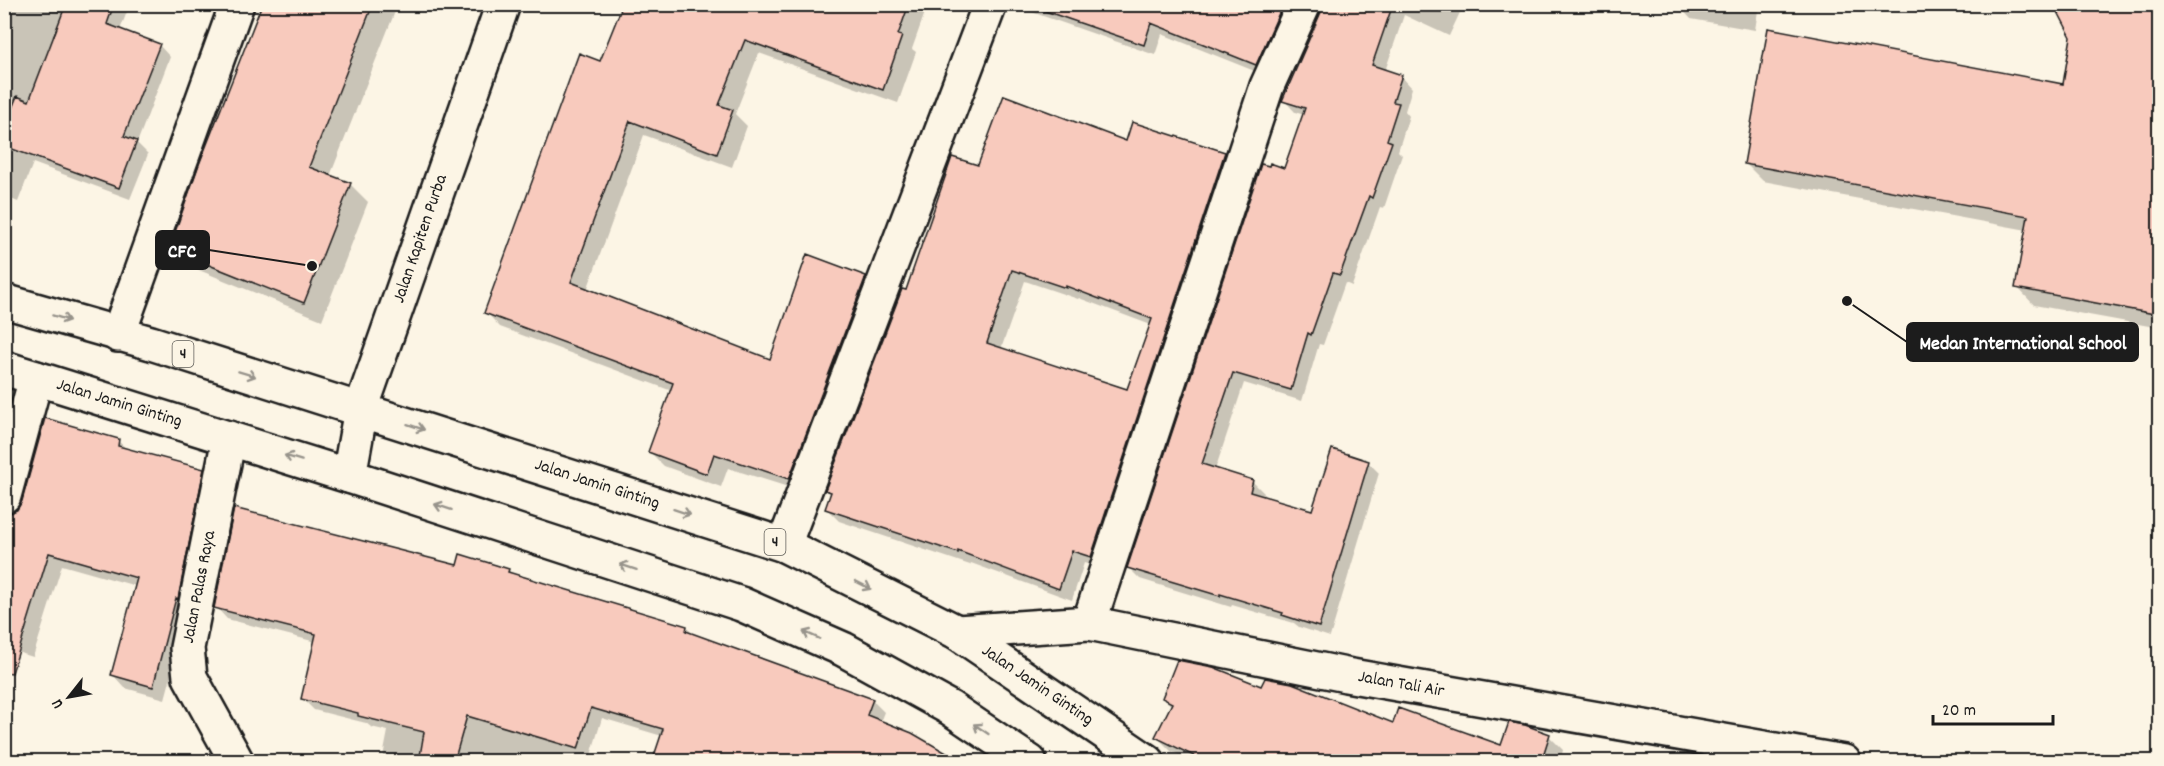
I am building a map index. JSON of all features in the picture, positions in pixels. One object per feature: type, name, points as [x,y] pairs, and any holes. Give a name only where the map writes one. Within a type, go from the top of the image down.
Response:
[{"type":"main road","points":[[118,335],[237,4]]},
{"type":"main road","name":"Jalan Kapiten Purba","points":[[349,476],[361,410],[503,4]]},
{"type":"main road","points":[[784,545],[990,4]]},
{"type":"main road","points":[[1089,623],[1267,86],[1304,4]]},
{"type":"main road","name":"Jalan Jamin Ginting","points":[[4,301],[361,410],[784,545],[957,632],[1148,762]]},
{"type":"main road","name":"Jalan Jamin Ginting","points":[[4,368],[349,476],[741,604],[843,649],[950,708],[1030,762]]},
{"type":"main road","points":[[4,496],[36,378]]},
{"type":"main road","name":"Jalan Palas Raya","points":[[229,438],[187,648],[190,677],[237,762]]},
{"type":"main road","name":"Jalan Tali Air","points":[[957,632],[1089,623],[1346,675],[1844,762]]},
{"type":"building","points":[[66,4],[114,4],[107,24],[160,44],[124,136],[137,141],[119,188],[4,146],[4,128],[17,96],[29,101]]},
{"type":"building","points":[[262,4],[373,4],[309,167],[351,183],[304,303],[169,249],[198,167]]},
{"type":"building","points":[[623,4],[909,4],[898,35],[902,36],[883,90],[745,40],[719,105],[733,110],[717,154],[630,121],[571,282],[770,359],[807,254],[866,276],[789,479],[714,454],[707,474],[648,452],[673,383],[484,313],[579,53],[600,61]]},
{"type":"building","points":[[1043,4],[1283,4],[1256,65],[1151,23],[1144,45],[1042,10]]},
{"type":"building","points":[[1322,4],[1393,4],[1372,65],[1402,75],[1393,102],[1399,103],[1387,140],[1392,142],[1340,275],[1333,273],[1311,335],[1308,333],[1291,390],[1233,373],[1202,464],[1253,480],[1250,492],[1312,510],[1332,449],[1369,461],[1319,627],[1282,615],[1283,613],[1127,568],[1261,164],[1269,166],[1270,163],[1284,168],[1305,108],[1282,101],[1321,12]]},
{"type":"building","points":[[2054,4],[2160,4],[2160,315],[2015,288],[2028,216],[1744,164],[1768,28],[2063,84],[2071,37]]},
{"type":"building","points":[[1004,95],[1126,141],[1132,122],[1225,152],[1091,557],[1072,551],[1059,589],[958,551],[958,553],[825,509],[831,492],[825,490],[902,289],[906,290],[952,157],[978,165]],"holes":[[[1012,270],[1066,288],[1066,286],[1152,319],[1127,389],[987,343]]]},
{"type":"building","points":[[45,418],[119,439],[118,446],[204,469],[178,599],[176,598],[153,687],[111,675],[137,578],[49,553],[12,673],[4,672],[4,523],[7,514],[17,510],[22,501]]},
{"type":"building","points":[[234,508],[457,565],[460,554],[509,569],[508,572],[687,626],[686,631],[873,699],[867,715],[912,733],[962,762],[652,762],[663,729],[591,708],[578,749],[467,716],[454,762],[419,762],[424,732],[301,699],[316,634],[214,608]]},
{"type":"building","points":[[1177,660],[1213,667],[1261,686],[1265,678],[1292,683],[1393,723],[1398,708],[1501,745],[1509,722],[1550,734],[1541,762],[1206,762],[1155,737],[1172,703],[1162,698]]},
{"type":"place","name":"CFC","points":[[312,266]]},
{"type":"place","name":"Medan International School","points":[[1847,301]]}]
